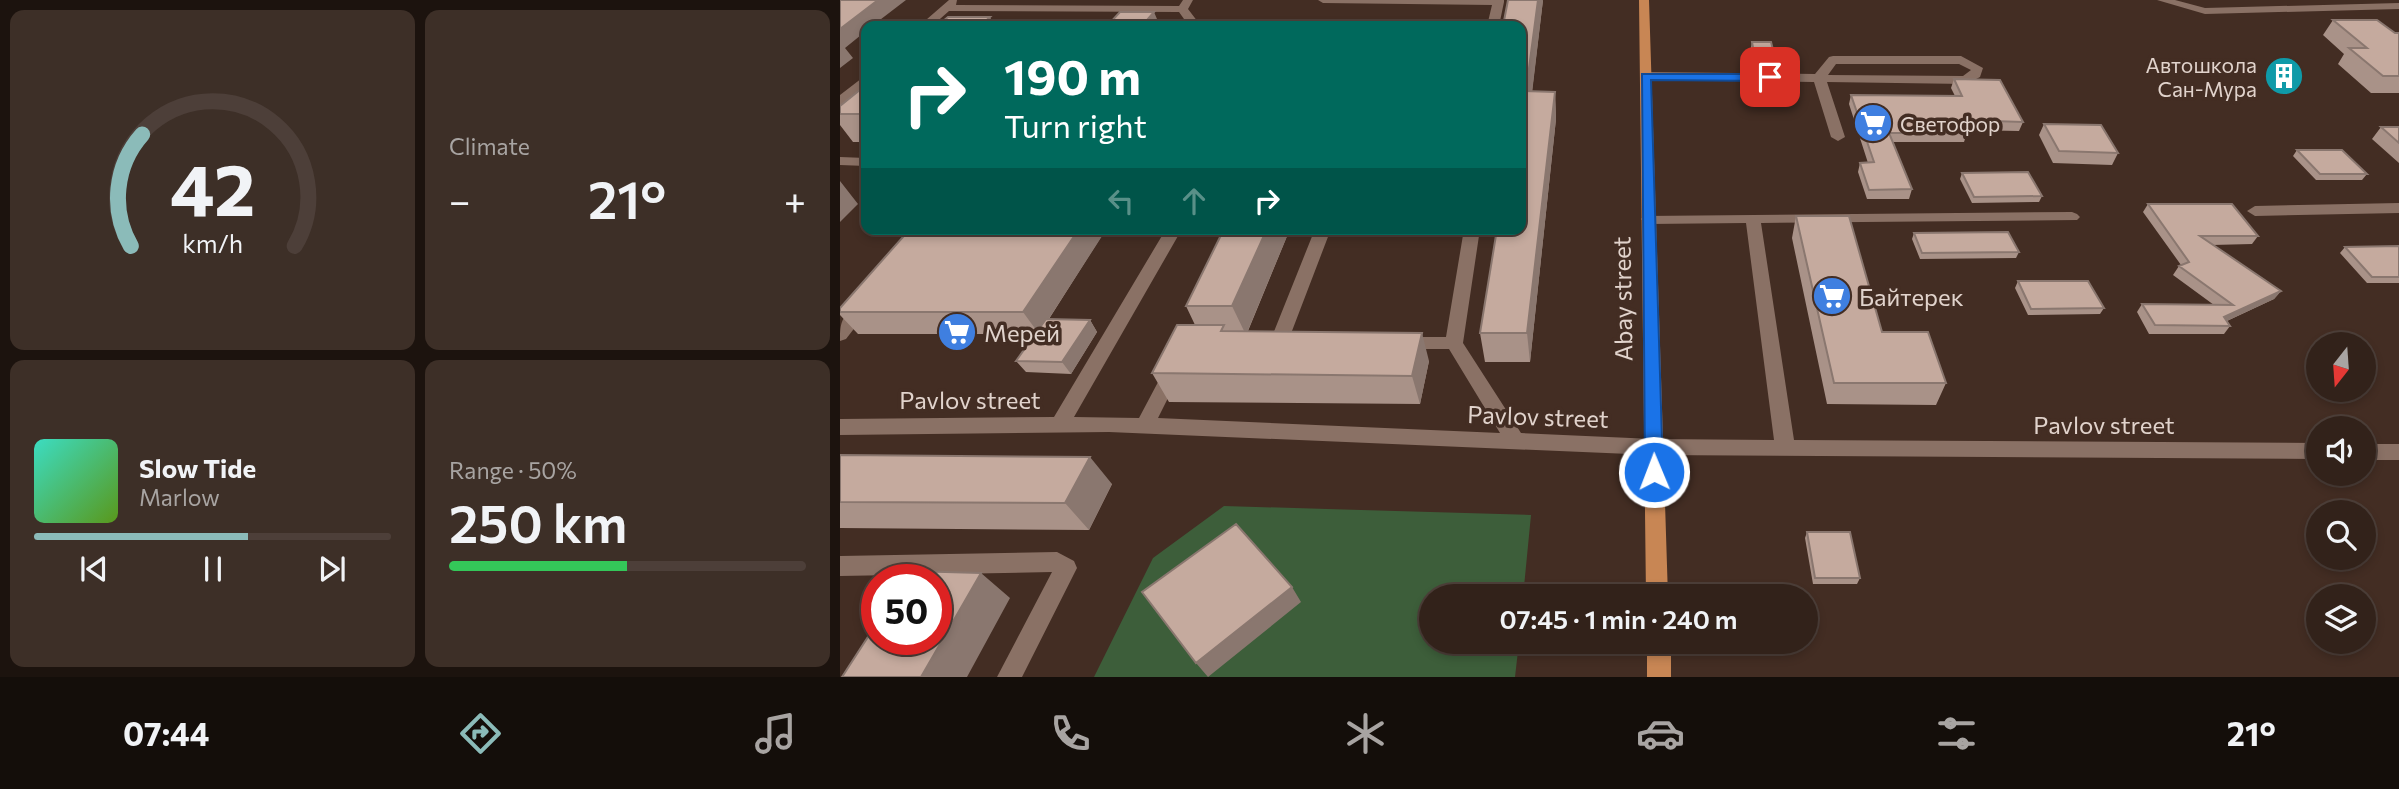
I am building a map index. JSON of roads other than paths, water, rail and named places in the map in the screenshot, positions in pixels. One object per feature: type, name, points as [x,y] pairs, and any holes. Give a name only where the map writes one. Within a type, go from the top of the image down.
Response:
[{"type":"main road","name":"Abay street","points":[[1644,0],[1657,584]]},
{"type":"main road","points":[[1659,654],[1660,677]]},
{"type":"street","points":[[1323,0],[1499,1],[1494,21]]},
{"type":"street","points":[[2162,0],[2205,11],[2399,6]]},
{"type":"street","points":[[931,21],[951,4],[1185,4],[1193,21]]},
{"type":"street","points":[[1646,76],[1819,78],[1966,79],[1976,74],[1977,68],[1961,60],[1844,58],[1827,65],[1819,78],[1838,137]]},
{"type":"street","points":[[840,102],[861,83]]},
{"type":"street","points":[[840,161],[861,162]]},
{"type":"street","points":[[2255,211],[2399,208]]},
{"type":"street","points":[[1649,219],[2072,217]]},
{"type":"street","points":[[1753,218],[1785,448]]},
{"type":"street","points":[[1059,425],[1170,235]]},
{"type":"street","points":[[1278,344],[1321,235]]},
{"type":"street","points":[[1471,235],[1454,343],[1516,441]]},
{"type":"street","points":[[840,335],[854,317]]},
{"type":"street","points":[[1386,343],[1454,343]]},
{"type":"street","points":[[1145,425],[1180,356]]},
{"type":"street","name":"Pavlov street","points":[[840,427],[1145,425],[1653,447],[2306,451]]},
{"type":"street","points":[[2376,452],[2399,452]]},
{"type":"street","points":[[952,570],[1057,562],[1066,568],[1009,677]]},
{"type":"street","points":[[840,566],[861,567]]},
{"type":"place","name":"Автошкола Сан-Мура","points":[[2284,76]]},
{"type":"place","name":"Светофор","points":[[1873,123]]},
{"type":"place","name":"Байтерек","points":[[1832,296]]},
{"type":"place","name":"Мерей","points":[[957,332]]}]
